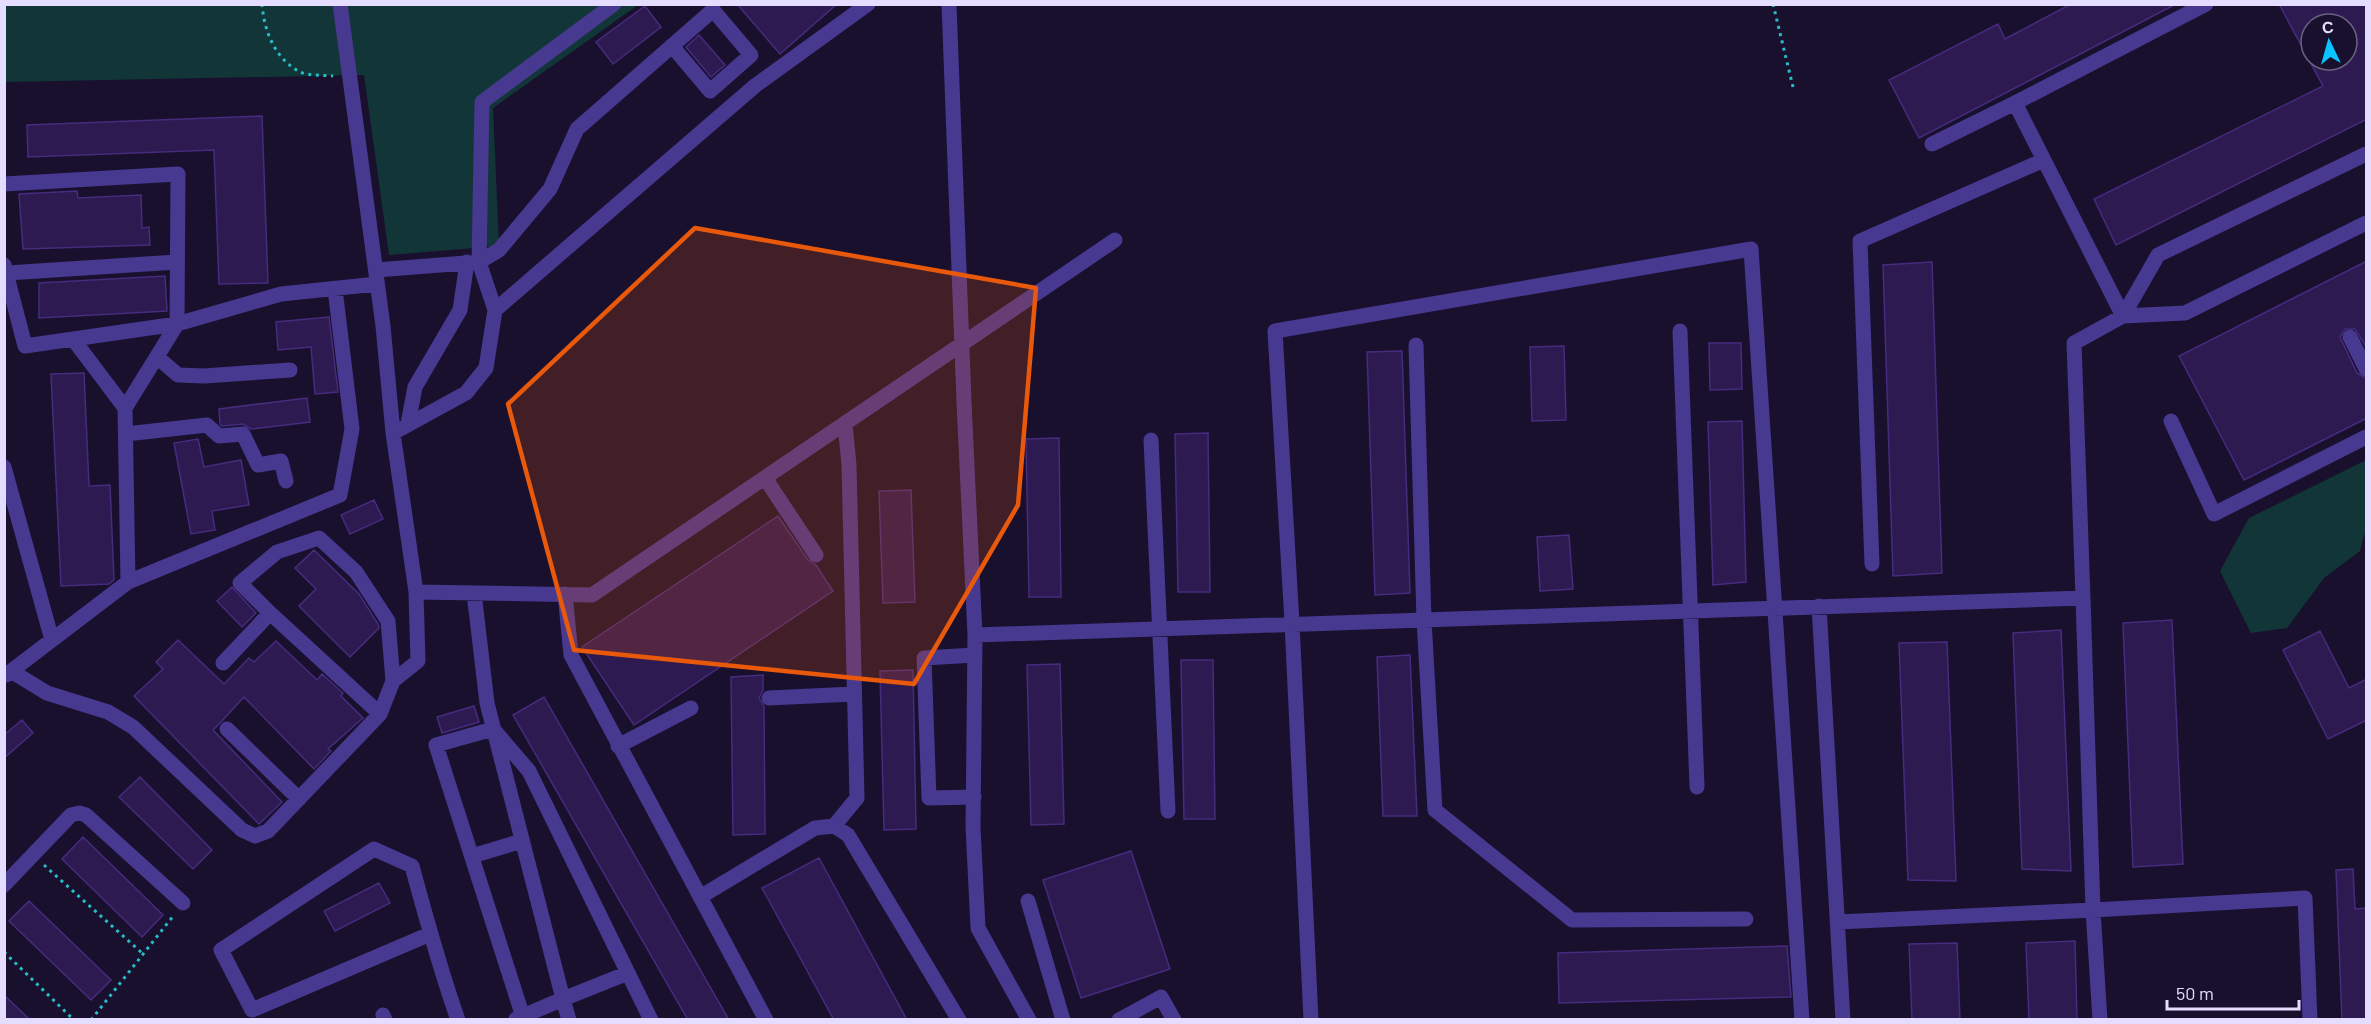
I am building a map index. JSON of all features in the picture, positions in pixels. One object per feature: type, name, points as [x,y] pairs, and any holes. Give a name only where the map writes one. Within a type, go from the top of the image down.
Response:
[{"type":"lane","points":[[340,4],[376,277],[393,433],[416,592],[418,661],[393,681]]},
{"type":"lane","points":[[408,424],[415,387],[460,309],[473,262],[482,102],[614,4]]},
{"type":"lane","points":[[495,310],[756,85],[868,4]]},
{"type":"lane","points":[[949,4],[975,635],[974,797],[978,928],[1029,1020]]},
{"type":"lane","points":[[1932,144],[2206,4]]},
{"type":"lane","points":[[177,261],[6,269],[25,346],[177,324],[281,294],[335,289],[376,277],[473,262],[499,250],[550,189],[577,129],[713,10],[752,55],[710,91],[672,46]]},
{"type":"lane","points":[[2015,103],[2123,316]]},
{"type":"lane","points":[[2123,316],[2158,255],[2367,154]]},
{"type":"lane","points":[[1872,564],[1860,241],[2044,160]]},
{"type":"lane","points":[[4,184],[178,174],[177,324],[125,408],[128,582]]},
{"type":"lane","points":[[2100,1020],[2093,910],[2074,343],[2123,316],[2185,314],[2367,223]]},
{"type":"lane","points":[[416,592],[592,595],[1115,240]]},
{"type":"lane","points":[[1311,1020],[1275,331],[1751,249],[1802,1020]]},
{"type":"lane","points":[[393,433],[466,393],[486,369],[495,310],[473,262]]},
{"type":"lane","points":[[335,289],[352,429],[340,495],[128,582],[8,674],[47,693],[108,712],[133,727],[242,830],[255,836],[268,831],[380,714],[393,681],[388,621],[356,572],[319,538],[277,552],[240,583],[380,714]]},
{"type":"lane","points":[[1680,331],[1697,787]]},
{"type":"lane","points":[[2350,337],[2367,369]]},
{"type":"lane","points":[[73,339],[125,408]]},
{"type":"lane","points":[[1416,345],[1424,620],[1435,810],[1572,920],[1746,919]]},
{"type":"lane","points":[[157,357],[178,375],[204,376],[290,370]]},
{"type":"lane","points":[[2170,421],[2214,514],[2367,437]]},
{"type":"lane","points":[[834,826],[857,798],[849,465],[845,423]]},
{"type":"lane","points":[[126,434],[207,425],[219,436],[243,434],[258,465],[281,462],[286,481]]},
{"type":"lane","points":[[1151,441],[1168,811]]},
{"type":"lane","points":[[4,467],[52,640]]},
{"type":"lane","points":[[765,478],[816,555]]},
{"type":"lane","points":[[474,593],[487,703],[569,1020]]},
{"type":"lane","points":[[565,594],[571,655],[766,1020]]},
{"type":"lane","points":[[975,635],[2083,598]]},
{"type":"lane","points":[[1819,606],[1843,1020]]},
{"type":"lane","points":[[223,663],[270,613]]},
{"type":"lane","points":[[974,797],[929,798],[924,658],[975,656]]},
{"type":"lane","points":[[769,698],[854,694]]},
{"type":"lane","points":[[618,746],[691,708]]},
{"type":"lane","points":[[227,729],[299,799]]},
{"type":"lane","points":[[493,729],[436,745],[521,1018],[628,973]]},
{"type":"lane","points":[[493,729],[529,771],[651,1020]]},
{"type":"lane","points":[[4,885],[71,815],[79,813],[86,815],[181,905]]},
{"type":"lane","points":[[700,897],[815,828],[834,826],[848,835],[958,1020]]},
{"type":"lane","points":[[472,856],[522,842]]},
{"type":"lane","points":[[430,934],[252,1010],[221,950],[374,849],[412,866],[439,966],[458,1020]]},
{"type":"lane","points":[[1838,922],[2305,898],[2310,1020]]},
{"type":"lane","points":[[1028,901],[1063,1020]]},
{"type":"lane","points":[[1119,1020],[1161,997],[1174,1020]]},
{"type":"path","points":[[262,4],[263,17],[275,52],[301,72],[351,78]]},
{"type":"path","points":[[1773,4],[1793,87]]},
{"type":"path","points":[[42,864],[143,954]]},
{"type":"path","points":[[91,1020],[181,905]]},
{"type":"path","points":[[4,952],[74,1020]]},
{"type":"highlighted area","points":[[695,228],[1036,288],[1018,505],[914,684],[574,650],[508,404]]},
{"type":"green space","points":[[4,5],[638,5],[493,108],[499,246],[389,255],[364,75],[5,82]]},
{"type":"green space","points":[[2366,460],[2366,529],[2360,551],[2324,578],[2287,628],[2251,633],[2220,571],[2249,518]]},
{"type":"building","points":[[737,4],[837,4],[780,54]]},
{"type":"building","points":[[2071,4],[2176,4],[1919,138],[1889,80],[1998,24],[2005,39]]},
{"type":"building","points":[[2279,4],[2367,4],[2367,119],[2116,245],[2094,199],[2323,86],[2315,72],[2359,72],[2359,12],[2299,12],[2299,41]]},
{"type":"building","points":[[645,6],[661,27],[613,64],[596,42]]},
{"type":"building","points":[[699,35],[725,65],[711,77],[686,47]]},
{"type":"building","points":[[262,116],[268,283],[219,284],[214,150],[28,157],[27,125]]},
{"type":"building","points":[[77,191],[78,198],[141,195],[142,228],[149,227],[150,245],[23,249],[19,194]]},
{"type":"building","points":[[2367,261],[2367,348],[2355,329],[2345,329],[2340,337],[2357,373],[2367,379],[2367,418],[2244,480],[2179,356]]},
{"type":"building","points":[[1932,262],[1942,573],[1893,576],[1883,265]]},
{"type":"building","points":[[165,276],[167,311],[39,318],[39,283]]},
{"type":"building","points":[[329,317],[338,392],[315,394],[311,347],[278,350],[276,322]]},
{"type":"building","points":[[1709,343],[1741,343],[1742,389],[1710,390]]},
{"type":"building","points":[[1564,346],[1566,420],[1532,421],[1530,347]]},
{"type":"building","points":[[1402,351],[1410,593],[1375,595],[1367,352]]},
{"type":"building","points":[[84,373],[89,486],[110,485],[114,580],[109,584],[61,586],[51,374]]},
{"type":"building","points":[[307,398],[310,422],[251,429],[243,424],[222,426],[220,424],[219,409]]},
{"type":"building","points":[[1742,421],[1746,582],[1713,585],[1708,422]]},
{"type":"building","points":[[1208,433],[1210,592],[1178,592],[1175,434]]},
{"type":"building","points":[[1059,438],[1061,597],[1029,597],[1026,439]]},
{"type":"building","points":[[198,439],[204,467],[241,460],[249,505],[212,511],[215,530],[191,534],[174,443]]},
{"type":"building","points":[[911,490],[915,602],[883,603],[879,491]]},
{"type":"building","points":[[374,500],[383,519],[350,534],[341,515]]},
{"type":"building","points":[[778,516],[808,560],[816,565],[833,591],[634,725],[582,647]]},
{"type":"building","points":[[1569,535],[1573,589],[1540,591],[1537,537]]},
{"type":"building","points":[[314,550],[359,594],[378,624],[379,628],[350,657],[299,606],[316,589],[295,568]]},
{"type":"building","points":[[232,587],[256,613],[242,627],[217,601]]},
{"type":"building","points":[[2172,620],[2183,864],[2133,867],[2123,623]]},
{"type":"building","points":[[2061,630],[2071,871],[2022,869],[2013,633]]},
{"type":"building","points":[[2320,631],[2349,688],[2367,679],[2367,720],[2328,739],[2283,650]]},
{"type":"building","points":[[178,640],[224,684],[249,658],[254,662],[276,641],[317,680],[322,674],[343,693],[341,696],[363,718],[328,749],[331,751],[314,769],[244,697],[213,730],[282,802],[259,824],[134,696],[163,669],[156,662]]},
{"type":"building","points":[[1947,642],[1956,881],[1908,880],[1899,643]]},
{"type":"building","points":[[1410,655],[1417,816],[1383,816],[1377,657]]},
{"type":"building","points":[[1181,660],[1213,660],[1215,819],[1184,819]]},
{"type":"building","points":[[1060,664],[1064,824],[1031,825],[1027,665]]},
{"type":"building","points":[[913,670],[916,829],[884,830],[880,671]]},
{"type":"building","points":[[763,675],[763,690],[759,698],[764,706],[765,834],[733,835],[731,677]]},
{"type":"building","points":[[544,697],[729,1020],[688,1020],[513,715]]},
{"type":"building","points":[[474,706],[479,722],[442,733],[437,717]]},
{"type":"building","points":[[22,720],[33,733],[4,758],[4,735]]},
{"type":"building","points":[[140,777],[212,850],[193,869],[119,797]]},
{"type":"building","points":[[83,837],[163,915],[142,937],[62,859]]},
{"type":"building","points":[[1131,851],[1170,969],[1081,998],[1043,880]]},
{"type":"building","points":[[819,858],[907,1020],[834,1020],[762,888]]},
{"type":"building","points":[[2353,869],[2355,909],[2367,908],[2367,1020],[2342,1020],[2336,870]]},
{"type":"building","points":[[379,883],[390,903],[335,931],[324,911]]},
{"type":"building","points":[[29,901],[111,980],[91,1000],[9,921]]},
{"type":"building","points":[[2075,941],[2077,1020],[2029,1020],[2026,943]]},
{"type":"building","points":[[1957,943],[1960,1020],[1912,1020],[1909,944]]},
{"type":"building","points":[[1787,946],[1791,997],[1559,1003],[1558,953]]},
{"type":"building","points":[[4,995],[30,1020],[4,1020]]}]
